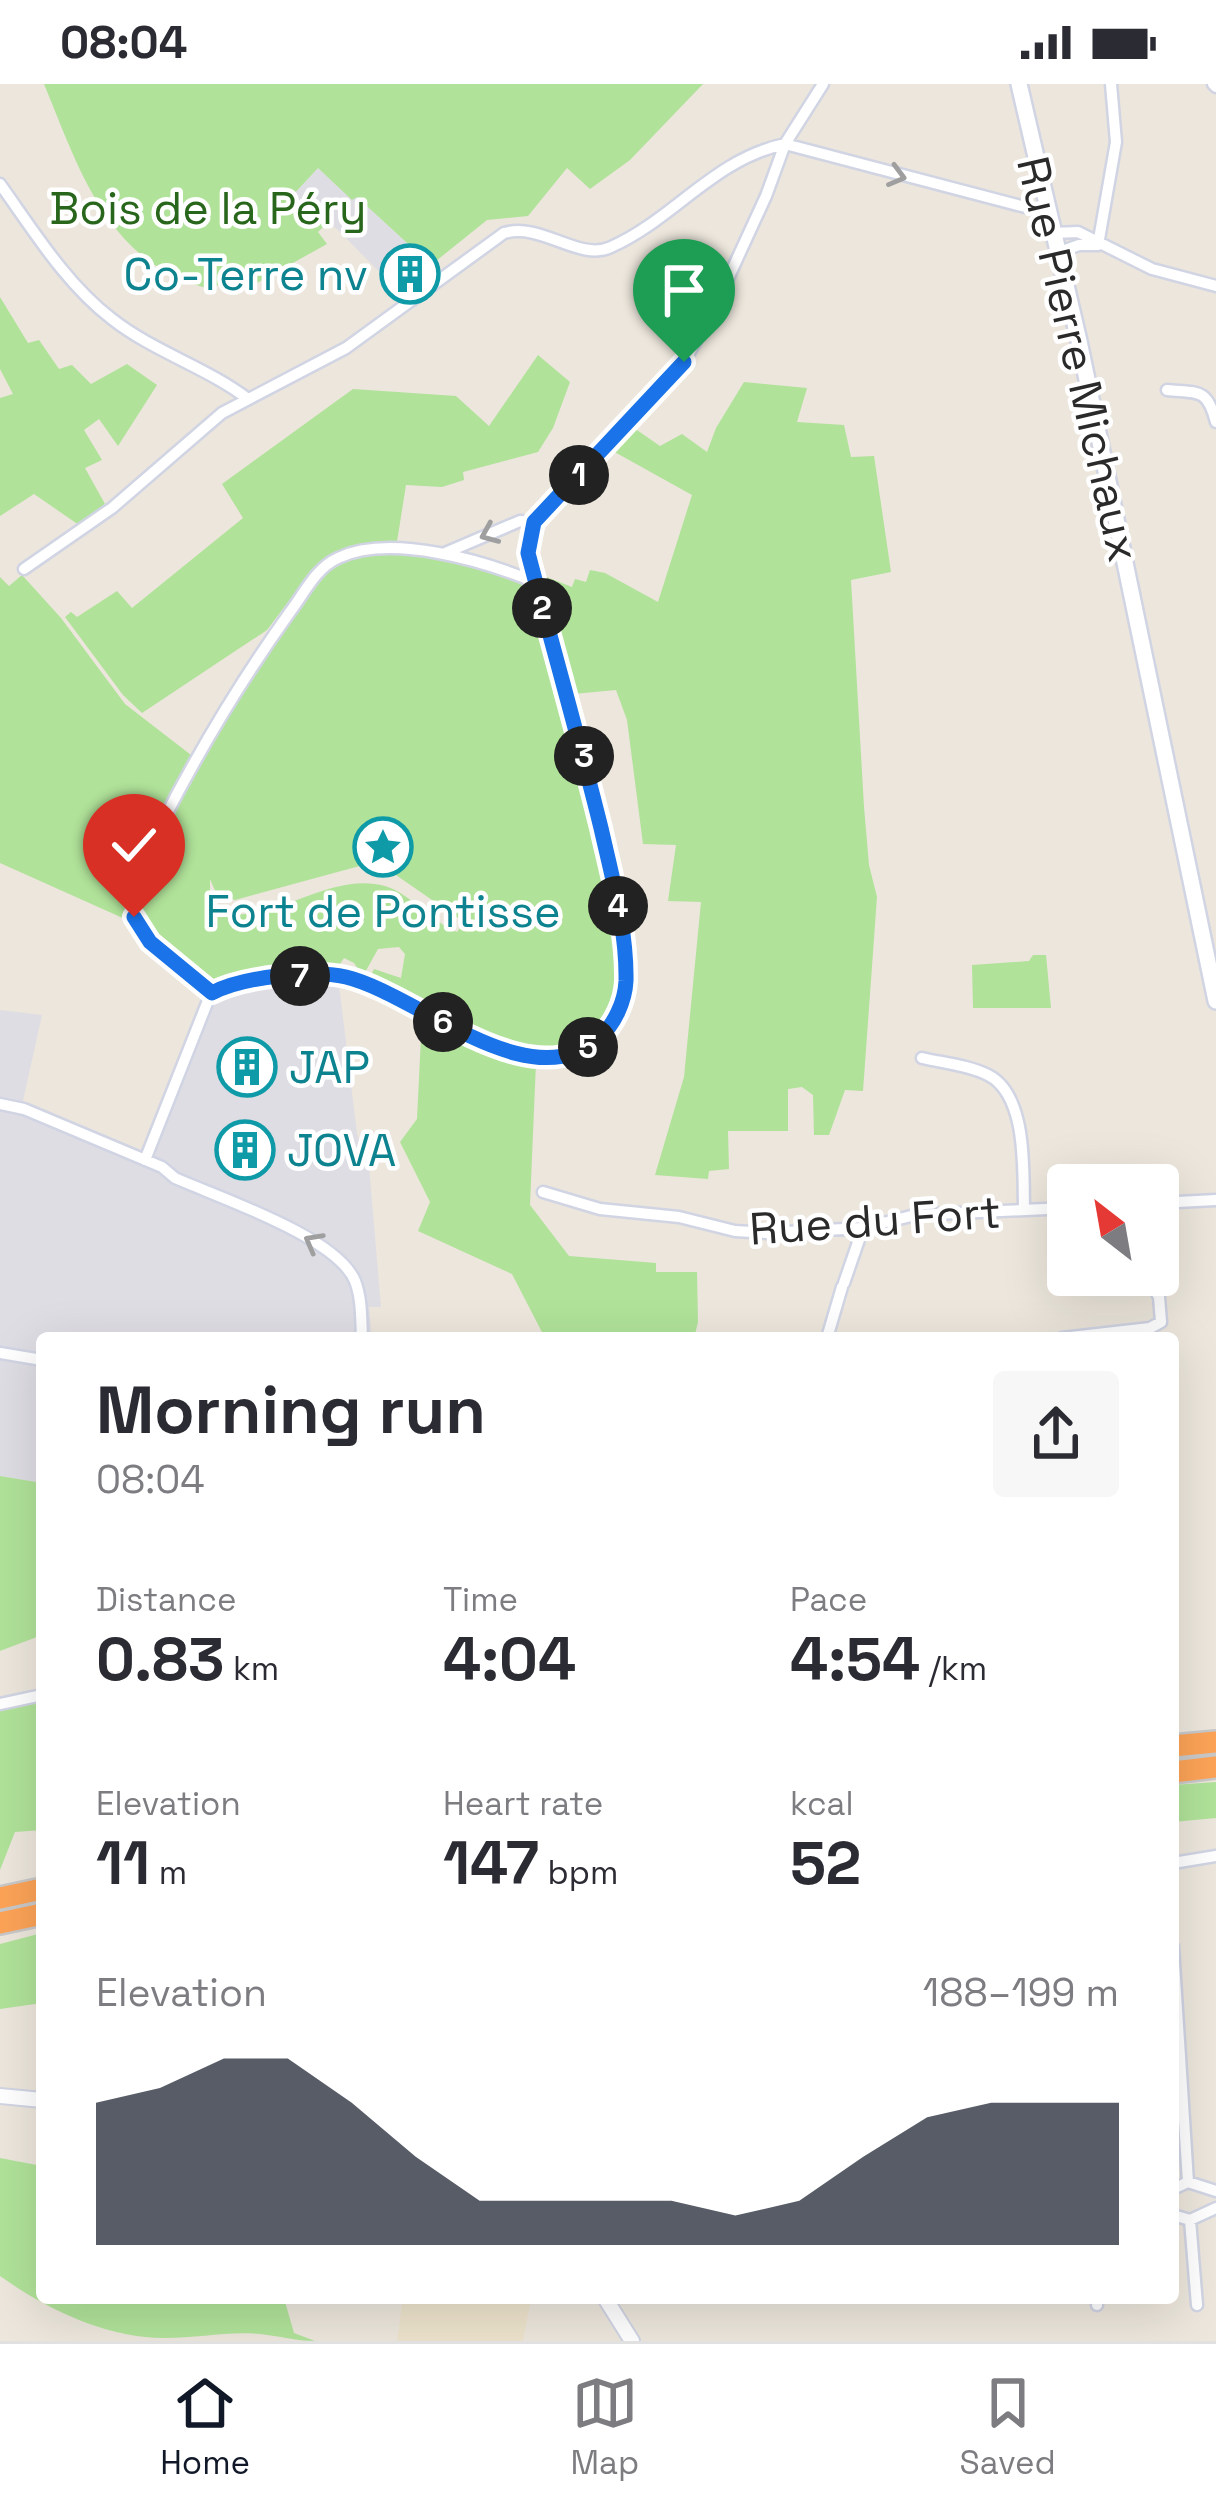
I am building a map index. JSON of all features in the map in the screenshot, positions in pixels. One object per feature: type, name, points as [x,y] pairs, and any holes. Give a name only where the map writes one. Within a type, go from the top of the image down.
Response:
[{"type":"highway","points":[[1179,1745],[1216,1742]]},
{"type":"highway","points":[[1179,1771],[1216,1767]]},
{"type":"highway","points":[[0,1898],[36,1889]]},
{"type":"highway","points":[[0,1923],[36,1915]]},
{"type":"main road","name":"Rue Pierre Michaux","points":[[1018,84],[1216,1001]]},
{"type":"street","points":[[145,1160],[212,993],[227,985],[340,975],[377,987],[480,1040],[538,1058],[573,1054],[607,1031],[617,1015],[626,981],[619,911],[577,725],[528,553],[534,522],[684,362],[715,307],[785,144],[823,84]]},
{"type":"street","points":[[1098,244],[1116,142],[1111,84]]},
{"type":"street","points":[[24,569],[112,508],[222,413],[346,348],[504,233],[527,229],[603,250],[723,169],[758,151],[785,144],[1048,213]]},
{"type":"street","points":[[0,184],[65,272],[110,318],[248,399]]},
{"type":"street","points":[[1053,233],[1078,232],[1152,269],[1216,286]]},
{"type":"street","points":[[1058,253],[1098,244]]},
{"type":"street","points":[[1167,390],[1202,393],[1210,399],[1216,422]]},
{"type":"street","points":[[445,553],[520,521],[534,522]]},
{"type":"street","points":[[212,993],[140,932],[131,891],[196,757],[240,681],[322,567],[344,555],[381,550],[445,553],[536,581]]},
{"type":"street","points":[[922,1058],[992,1076],[1005,1093],[1022,1133],[1024,1210]]},
{"type":"street","points":[[0,1104],[25,1109],[162,1167],[175,1178],[321,1244],[354,1279],[361,1301],[362,1332]]},
{"type":"street","name":"Rue du Fort","points":[[543,1192],[600,1210],[679,1217],[735,1231],[863,1228],[915,1215],[1047,1209]]},
{"type":"street","points":[[1179,1202],[1216,1199]]},
{"type":"street","points":[[829,1332],[863,1228]]},
{"type":"street","points":[[1158,1296],[1163,1332]]},
{"type":"street","points":[[1115,1332],[1161,1322]]},
{"type":"street","points":[[0,1352],[36,1359]]},
{"type":"street","points":[[0,1704],[36,1697]]},
{"type":"street","points":[[1179,1862],[1216,1856]]},
{"type":"street","points":[[1179,2041],[1188,2182]]},
{"type":"street","points":[[0,2096],[36,2099]]},
{"type":"street","points":[[1179,2186],[1188,2182],[1216,2191]]},
{"type":"street","points":[[1179,2217],[1190,2220],[1216,2208]]},
{"type":"street","points":[[1190,2220],[1197,2306]]},
{"type":"street","points":[[609,2304],[632,2341]]},
{"type":"shaded area","points":[[318,168],[351,199],[356,196],[438,272],[408,301],[337,229],[292,196]]},
{"type":"shaded area","points":[[338,976],[357,1134],[369,1166],[381,1307],[369,1307],[371,1332],[36,1332],[36,1482],[0,1476],[0,1010],[42,1015],[23,1101],[153,1157],[217,994]]},
{"type":"shaded area","points":[[402,2304],[530,2304],[523,2341],[397,2341]]},
{"type":"green space","name":"Bois de la Péry","points":[[44,84],[703,84],[630,160],[590,189],[567,168],[528,216],[487,220],[431,265],[318,168],[292,196],[327,223],[318,232],[327,244],[255,284],[225,281],[211,289],[176,277],[122,237],[86,181]]},
{"type":"green space","points":[[0,297],[28,343],[39,340],[59,369],[72,365],[91,384],[127,364],[157,385],[118,446],[99,419],[84,430],[102,460],[85,468],[105,504],[79,525],[34,494],[0,516],[0,398],[13,394],[0,369]]},
{"type":"green space","points":[[538,355],[570,382],[553,428],[538,452],[463,472],[464,480],[442,487],[406,485],[396,548],[345,551],[327,557],[267,630],[142,713],[65,617],[71,612],[77,617],[117,591],[132,608],[243,518],[222,484],[353,389],[456,396],[489,426]]},
{"type":"green space","points":[[744,382],[807,388],[797,422],[844,425],[851,457],[874,456],[891,572],[851,580],[864,807],[877,897],[863,1091],[845,1090],[829,1135],[814,1135],[813,1095],[802,1087],[788,1089],[788,1131],[728,1131],[729,1169],[709,1171],[708,1179],[655,1175],[684,1077],[701,902],[668,901],[676,845],[643,844],[627,720],[616,690],[573,694],[539,574],[572,587],[575,579],[586,582],[590,570],[605,573],[658,602],[692,495],[611,450],[634,428],[660,446],[682,434],[707,452]]},
{"type":"green space","points":[[383,553],[476,562],[511,574],[531,595],[569,716],[618,924],[617,992],[606,1020],[575,1049],[535,1055],[492,1043],[370,977],[374,969],[401,978],[405,954],[399,947],[378,949],[363,976],[344,958],[338,967],[218,984],[173,954],[149,928],[139,897],[142,879],[212,739],[249,675],[325,571],[343,559]],"holes":[[[389,858],[393,873],[464,922],[457,932],[395,890],[364,883],[238,915],[217,912],[210,904],[210,879],[217,895],[235,900]]]},
{"type":"green space","points":[[22,575],[61,618],[125,704],[191,755],[127,880],[125,919],[0,863],[0,577],[9,586]]},
{"type":"green space","points":[[1033,955],[1046,955],[1051,1008],[973,1008],[972,965],[1029,961]]},
{"type":"green space","points":[[422,1017],[499,1057],[536,1062],[530,1205],[569,1256],[656,1263],[656,1272],[697,1272],[696,1332],[542,1332],[512,1274],[418,1231],[430,1202],[400,1142],[417,1119]]},
{"type":"green space","points":[[0,1476],[36,1482],[36,1637],[0,1651]]},
{"type":"green space","points":[[36,1696],[36,1830],[15,1832],[0,1870],[0,1704]]},
{"type":"green space","points":[[1216,1782],[1216,1818],[1179,1821],[1179,1785]]},
{"type":"green space","points":[[36,1935],[36,2004],[0,2009],[0,1944]]},
{"type":"green space","points":[[0,2158],[36,2165],[36,2299],[0,2276]]},
{"type":"green space","points":[[46,2304],[286,2304],[294,2333],[315,2341],[248,2333],[143,2337],[78,2320]]},
{"type":"place","name":"Co-Terre nv","points":[[410,274]]},
{"type":"place","name":"Fort de Pontisse","points":[[383,847]]},
{"type":"place","name":"JAP","points":[[247,1067]]},
{"type":"place","name":"JOVA","points":[[245,1150]]},
{"type":"route","points":[[134,917],[150,942],[212,993],[227,985],[279,977],[340,975],[377,987],[480,1040],[538,1058],[573,1054],[607,1031],[617,1015],[626,981],[619,911],[577,725],[528,553],[534,522],[684,362]]}]
